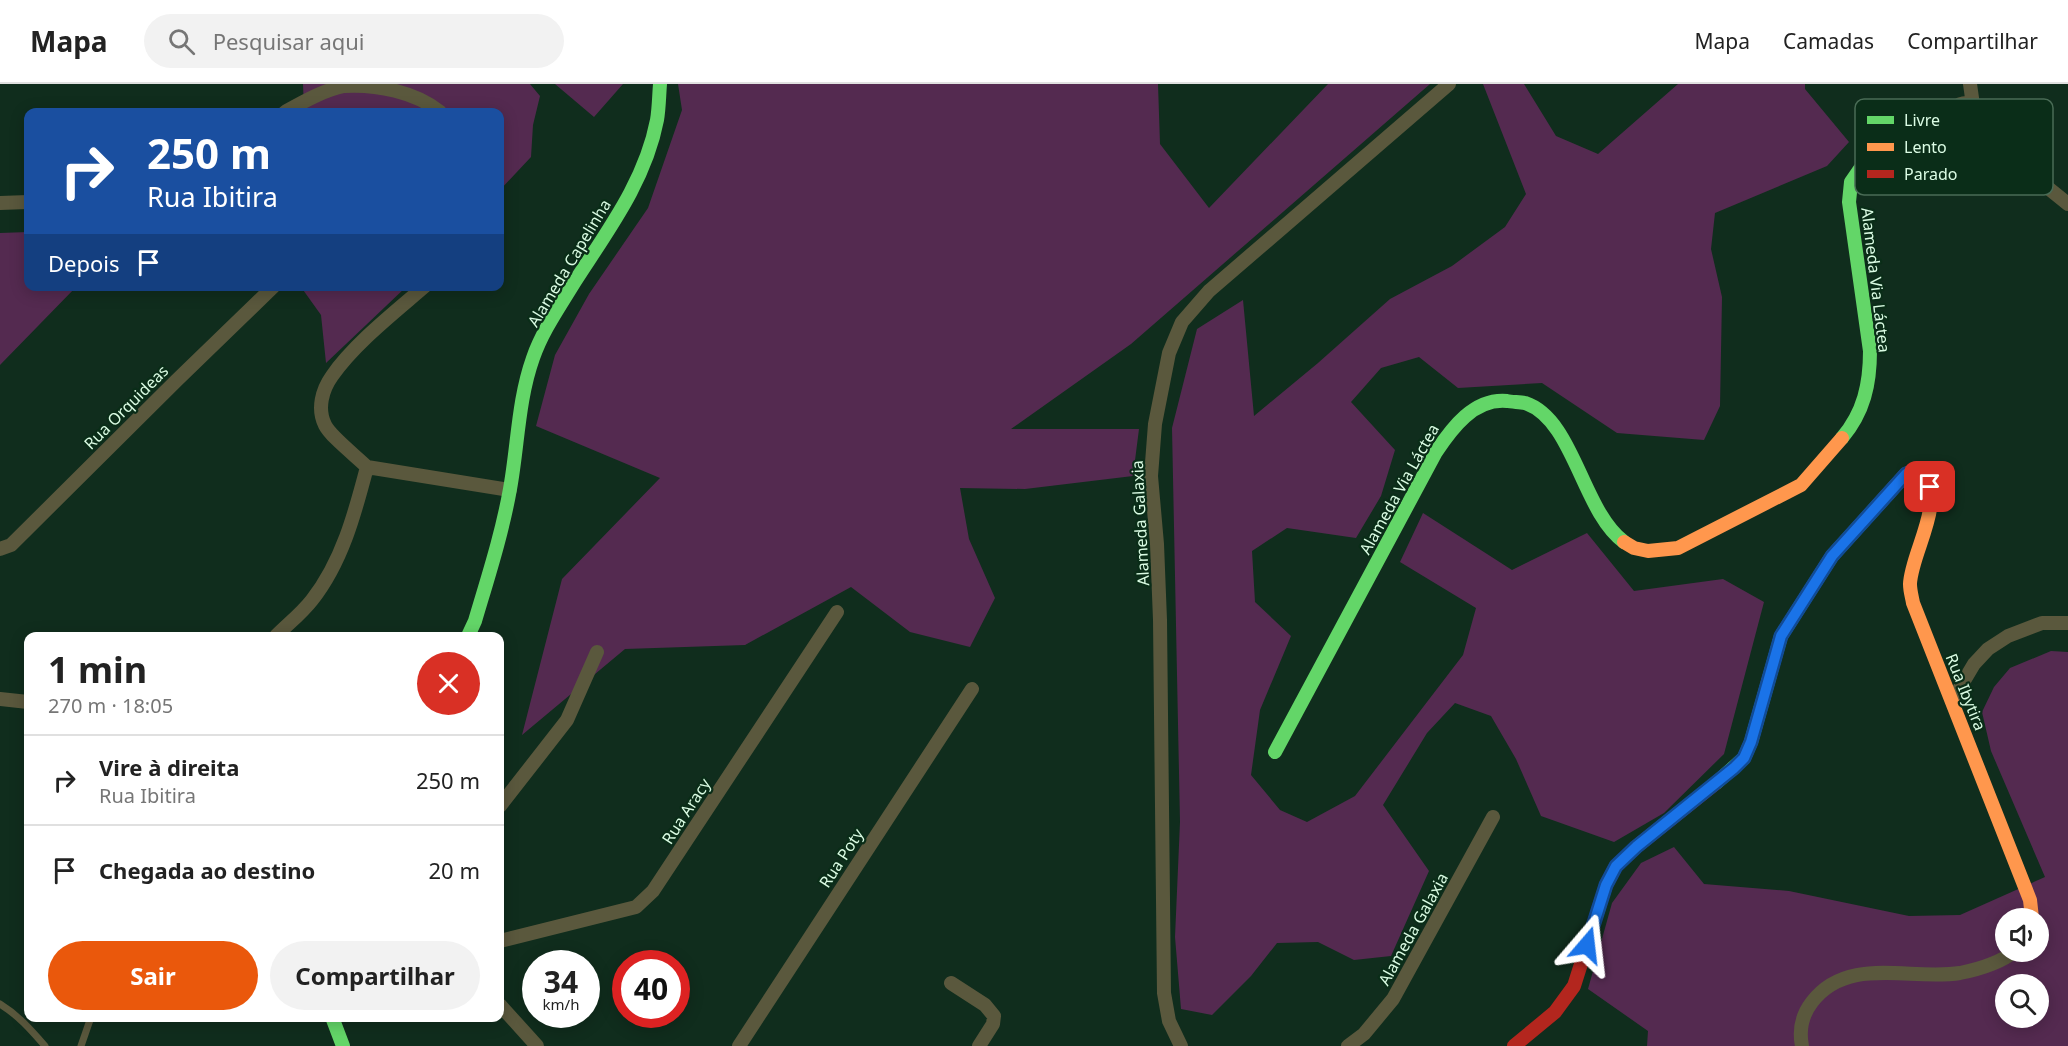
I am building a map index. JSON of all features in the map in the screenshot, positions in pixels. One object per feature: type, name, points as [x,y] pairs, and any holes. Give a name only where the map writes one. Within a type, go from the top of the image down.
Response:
[{"type":"street","points":[[293,108],[326,92],[363,84],[395,90],[429,103],[435,108]]},
{"type":"street","name":"Alameda Capelinha","points":[[470,632],[496,551],[510,490],[520,402],[530,367],[555,314],[637,183],[650,154],[656,131],[661,106],[660,84]]},
{"type":"street","name":"Alameda Galaxia","points":[[1181,1046],[1169,1021],[1164,993],[1161,631],[1151,476],[1155,424],[1169,353],[1182,322],[1209,291],[1449,84]]},
{"type":"street","points":[[1970,84],[1972,99]]},
{"type":"street","name":"Alameda Via Láctea","points":[[1275,752],[1436,452],[1452,428],[1469,412],[1489,403],[1509,400],[1530,405],[1548,417],[1569,451],[1606,526],[1621,540],[1638,550],[1659,552],[1678,548],[1801,485],[1849,429],[1864,402],[1870,374],[1849,202],[1851,182],[1855,176]]},
{"type":"street","points":[[2053,192],[2068,204]]},
{"type":"street","points":[[0,203],[24,202]]},
{"type":"street","name":"Rua Orquideas","points":[[0,549],[11,545],[269,291]]},
{"type":"street","points":[[420,291],[353,352],[331,378],[321,401],[321,414],[326,427],[367,467],[510,490]]},
{"type":"street","points":[[280,632],[312,601],[333,569],[354,513],[367,467]]},
{"type":"street","name":"Rua Ibytira","points":[[1514,1046],[1557,1013],[1567,1000],[1574,986],[1606,885],[1616,866],[1744,758],[1751,742],[1781,636],[1832,556],[1906,474],[1918,470],[1926,475],[1930,487],[1931,509],[1910,583],[1913,603],[2030,900],[2031,908]]},
{"type":"street","name":"Rua Aracy","points":[[504,940],[636,907],[653,891],[837,612]]},
{"type":"street","points":[[1952,701],[1974,664],[1988,649],[2008,636],[2042,622],[2068,622]]},
{"type":"street","points":[[504,801],[567,720],[597,652]]},
{"type":"street","name":"Rua Poty","points":[[739,1046],[972,689]]},
{"type":"street","points":[[0,699],[24,702]]},
{"type":"street","name":"Alameda Galaxia","points":[[1348,1046],[1364,1034],[1393,999],[1493,817]]},
{"type":"street","points":[[1802,1046],[1800,1036],[1804,1012],[1819,992],[1835,982],[1865,973],[1959,973],[1998,962]]},
{"type":"street","points":[[951,983],[985,1005],[994,1016],[993,1024],[979,1046]]},
{"type":"street","points":[[504,1009],[537,1046]]},
{"type":"street","points":[[334,1022],[343,1046]]},
{"type":"lane","points":[[0,1004],[10,1010],[45,1046]]},
{"type":"lane","points":[[81,1046],[89,1022]]},
{"type":"shaded area","points":[[303,84],[530,84],[540,96],[533,125],[531,157],[504,186],[504,108],[304,108]]},
{"type":"shaded area","points":[[555,84],[623,84],[594,117]]},
{"type":"shaded area","points":[[678,84],[1158,84],[1160,144],[1209,208],[1328,84],[1430,84],[1131,344],[1011,429],[1139,429],[1133,476],[1025,489],[960,488],[969,539],[995,598],[970,647],[910,632],[851,587],[745,645],[625,649],[522,735],[562,579],[660,478],[536,426],[555,355],[589,294],[648,208],[682,110]]},
{"type":"shaded area","points":[[1483,84],[1524,84],[1556,136],[1598,154],[1678,84],[1805,84],[1805,89],[1849,142],[1827,166],[1715,213],[1711,249],[1722,297],[1720,406],[1704,440],[1617,433],[1542,383],[1458,388],[1419,357],[1381,368],[1351,402],[1395,450],[1381,496],[1356,538],[1287,528],[1252,551],[1255,602],[1291,636],[1260,710],[1251,775],[1280,810],[1307,822],[1355,796],[1463,655],[1476,608],[1400,562],[1423,513],[1512,570],[1587,533],[1634,591],[1723,579],[1764,602],[1724,754],[1664,813],[1614,842],[1541,816],[1516,759],[1491,716],[1455,703],[1427,733],[1383,805],[1429,871],[1391,956],[1354,960],[1318,942],[1277,943],[1251,976],[1212,1015],[1181,1009],[1175,937],[1180,822],[1172,428],[1197,329],[1243,300],[1254,416],[1390,299],[1452,266],[1505,227],[1526,194]]},
{"type":"shaded area","points":[[24,232],[24,291],[72,291],[0,365],[0,233]]},
{"type":"shaded area","points":[[304,291],[402,291],[326,363],[321,315]]},
{"type":"shaded area","points":[[2051,651],[2068,652],[2068,1046],[1647,1046],[1648,1031],[1588,989],[1612,903],[1641,863],[1674,847],[1704,884],[1789,891],[1909,916],[1960,915],[2045,877],[1991,751],[1982,712],[1994,687],[2010,668]]},
{"type":"traffic: fast","points":[[470,632],[503,522],[513,472],[524,390],[533,358],[551,321],[634,186],[651,143],[658,116],[660,84]]},
{"type":"traffic: fast","points":[[1842,438],[1861,408],[1870,363],[1849,202],[1851,182],[1855,176]]},
{"type":"traffic: fast","points":[[1275,752],[1436,452],[1449,433],[1474,409],[1495,401],[1507,401],[1525,403],[1542,412],[1567,446],[1598,509],[1610,528],[1624,542]]},
{"type":"traffic: fast","points":[[1716,783],[1744,758],[1751,742],[1781,636],[1832,556],[1878,505]]},
{"type":"traffic: fast","points":[[334,1022],[343,1046]]},
{"type":"traffic: slow","points":[[1624,542],[1634,548],[1648,551],[1678,548],[1801,485],[1842,438]]},
{"type":"traffic: slow","points":[[1878,505],[1906,474],[1918,470],[1927,481],[1931,494],[1930,508],[1912,571],[1910,584],[1913,603],[2030,900],[2031,908]]},
{"type":"traffic: jam","points":[[1514,1046],[1555,1012],[1574,986],[1606,885],[1616,866],[1636,847],[1716,783]]},
{"type":"route","points":[[1587,945],[1606,885],[1616,866],[1744,758],[1751,742],[1781,636],[1832,556],[1906,474],[1912,471],[1922,471],[1930,487]]}]
